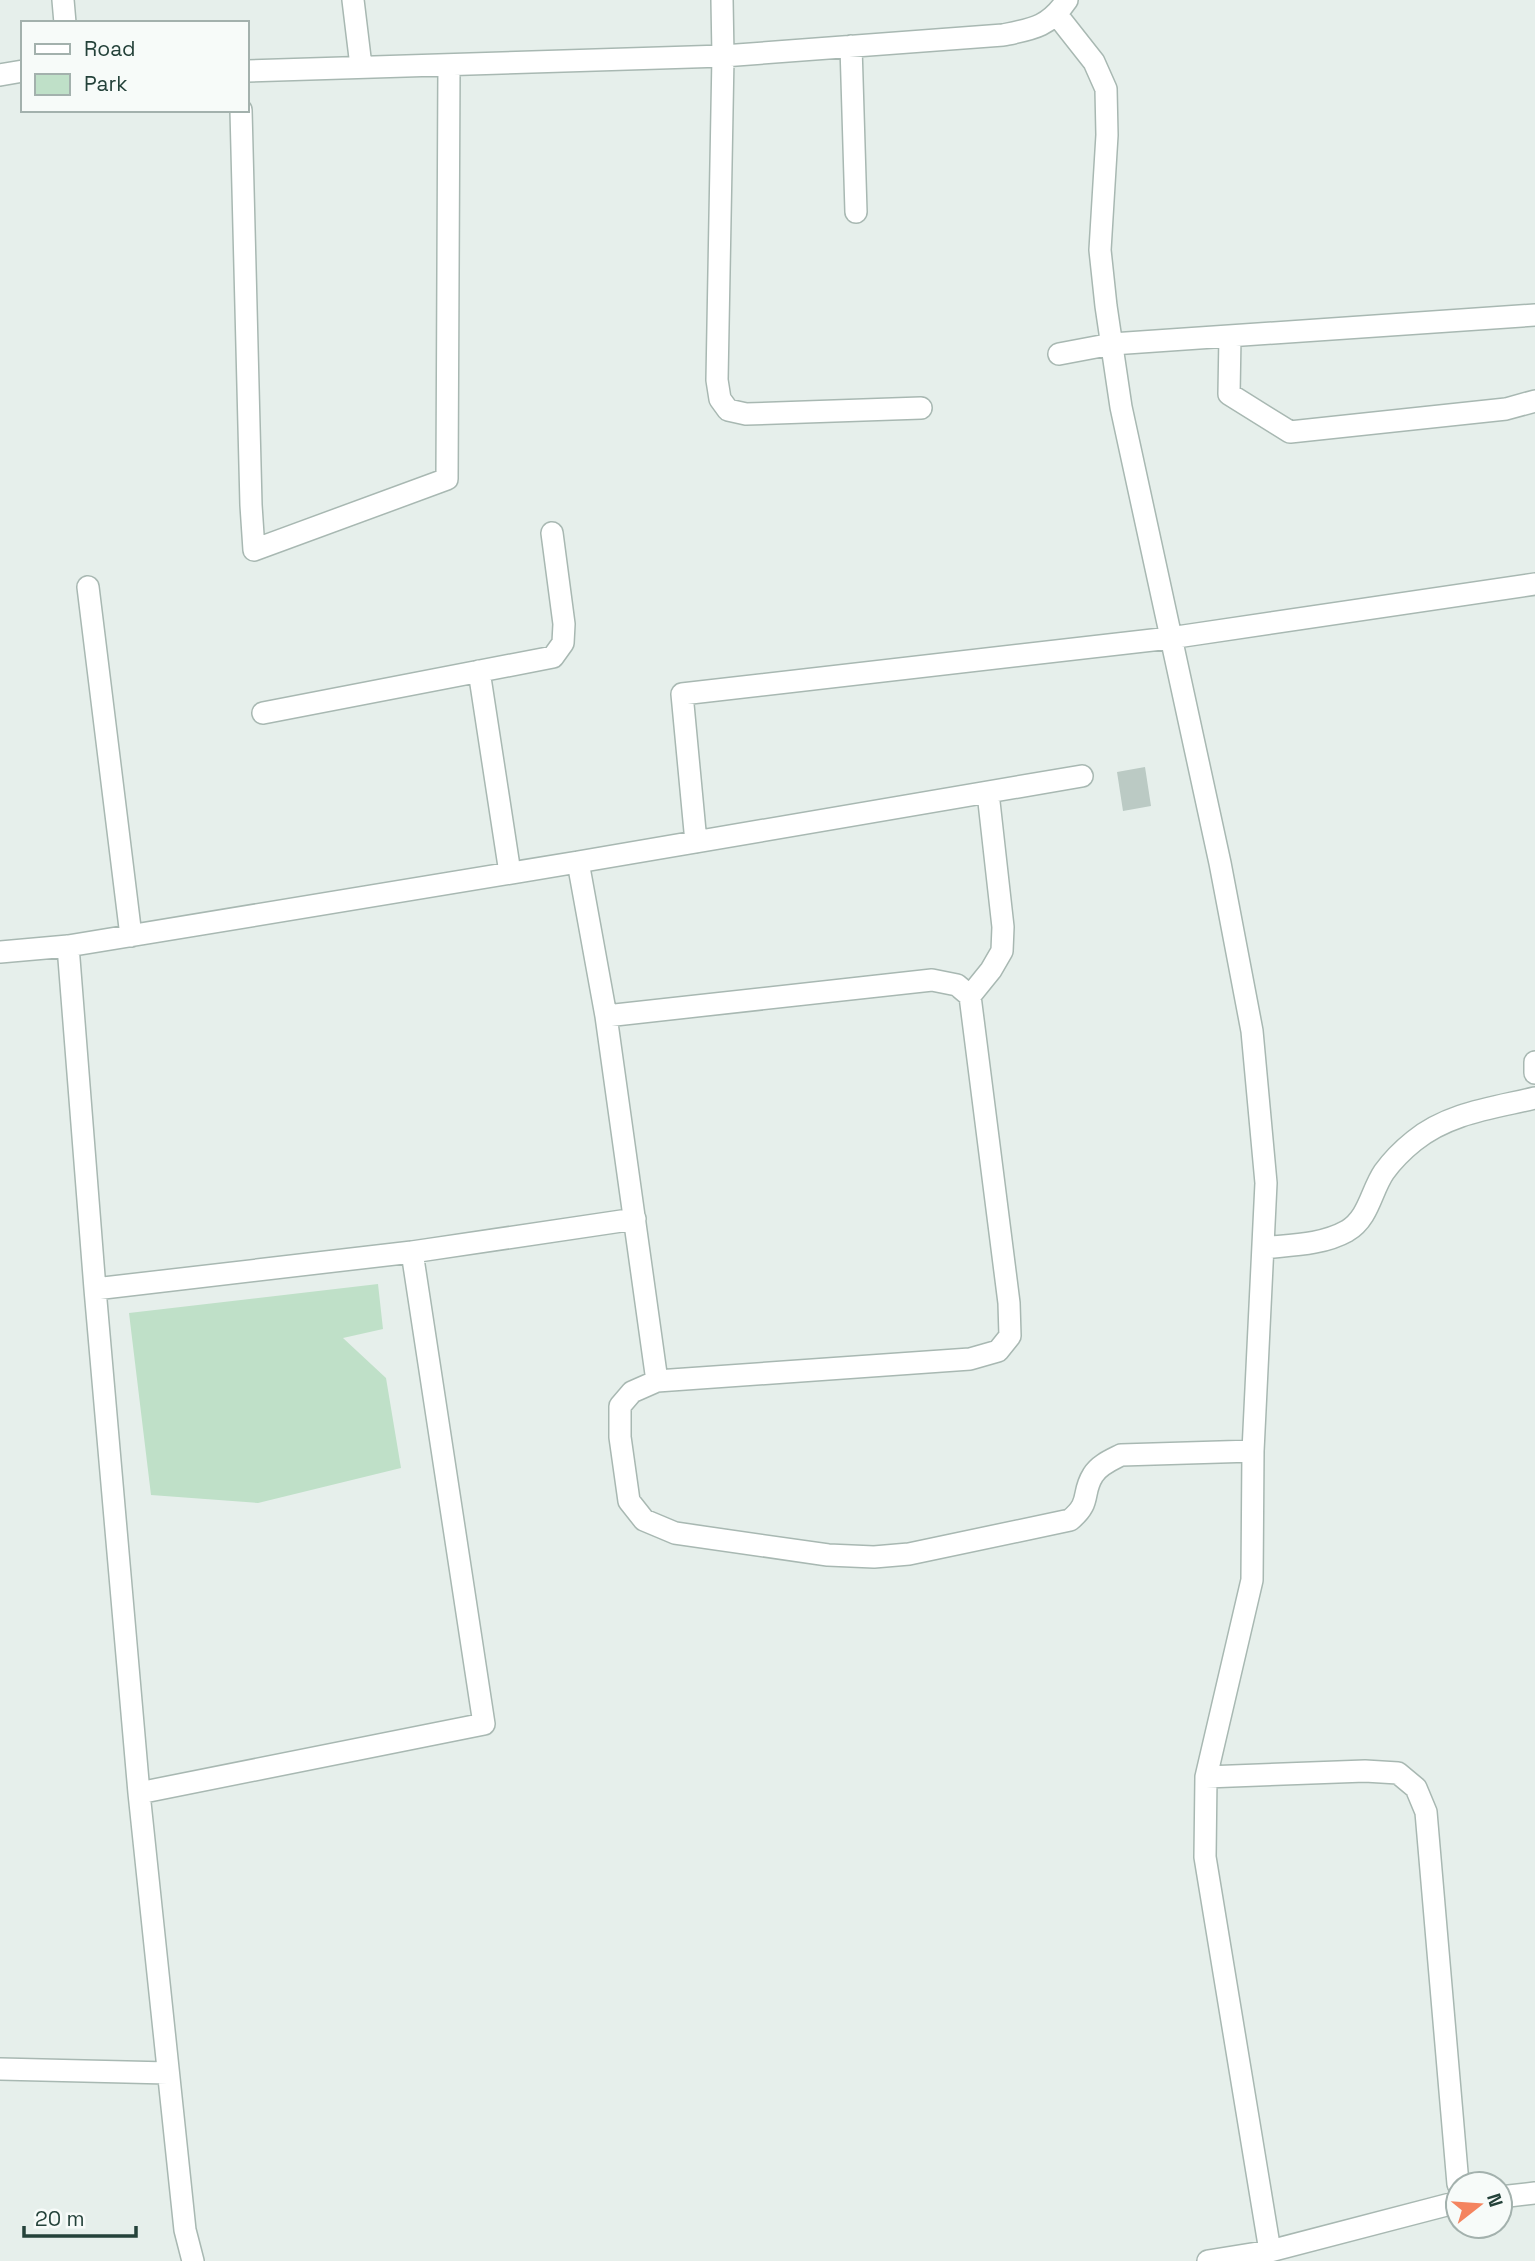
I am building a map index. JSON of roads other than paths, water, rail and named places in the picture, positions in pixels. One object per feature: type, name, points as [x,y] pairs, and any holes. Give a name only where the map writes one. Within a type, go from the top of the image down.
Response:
[{"type":"street","points":[[63,0],[65,21]]},
{"type":"street","points":[[354,0],[361,66]]},
{"type":"street","points":[[722,0],[717,380],[720,399],[728,410],[746,414],[921,408]]},
{"type":"street","points":[[248,71],[723,56],[1003,35],[1034,29],[1062,8],[1094,62],[1106,89],[1107,135],[1100,250],[1121,407],[1220,863],[1252,1031],[1266,1183],[1253,1451],[1252,1580],[1206,1777],[1205,1857],[1270,2251]]},
{"type":"street","points":[[851,46],[856,212]]},
{"type":"street","points":[[242,112],[254,550],[447,479],[449,65]]},
{"type":"street","points":[[0,75],[21,72]]},
{"type":"street","points":[[1059,354],[1112,344],[1535,315]]},
{"type":"street","points":[[1230,336],[1229,394],[1290,432],[1506,409],[1535,401]]},
{"type":"street","points":[[263,713],[553,657],[563,643],[564,624],[552,533]]},
{"type":"street","points":[[696,842],[682,694],[1170,638],[1535,584]]},
{"type":"street","points":[[88,587],[131,936]]},
{"type":"street","points":[[479,671],[510,873]]},
{"type":"street","points":[[0,952],[68,946],[131,936],[1082,776]]},
{"type":"street","points":[[970,996],[1002,951],[1003,927],[988,793]]},
{"type":"street","points":[[578,862],[606,1016],[657,1381]]},
{"type":"street","points":[[68,946],[94,1289],[139,1793],[185,2230],[193,2261]]},
{"type":"street","points":[[606,1016],[932,979],[957,985],[970,996],[1009,1303],[1010,1336],[998,1350],[970,1359],[657,1381],[632,1392],[620,1406],[620,1437],[629,1501],[644,1520],[675,1532],[828,1555],[874,1557],[909,1554],[1070,1520],[1083,1510],[1093,1475],[1104,1464],[1121,1455],[1253,1451]]},
{"type":"street","points":[[1535,1062],[1535,1073]]},
{"type":"street","points":[[1263,1248],[1317,1242],[1349,1230],[1364,1215],[1384,1172],[1412,1141],[1436,1125],[1460,1116],[1535,1098]]},
{"type":"street","points":[[94,1289],[412,1252],[635,1219]]},
{"type":"street","points":[[139,1793],[484,1724],[412,1252]]},
{"type":"street","points":[[1206,1777],[1365,1771],[1398,1773],[1416,1788],[1426,1812],[1457,2170]]},
{"type":"street","points":[[0,2069],[168,2073]]},
{"type":"street","points":[[1514,2195],[1535,2193]]},
{"type":"street","points":[[1208,2261],[1270,2251],[1444,2206]]}]
